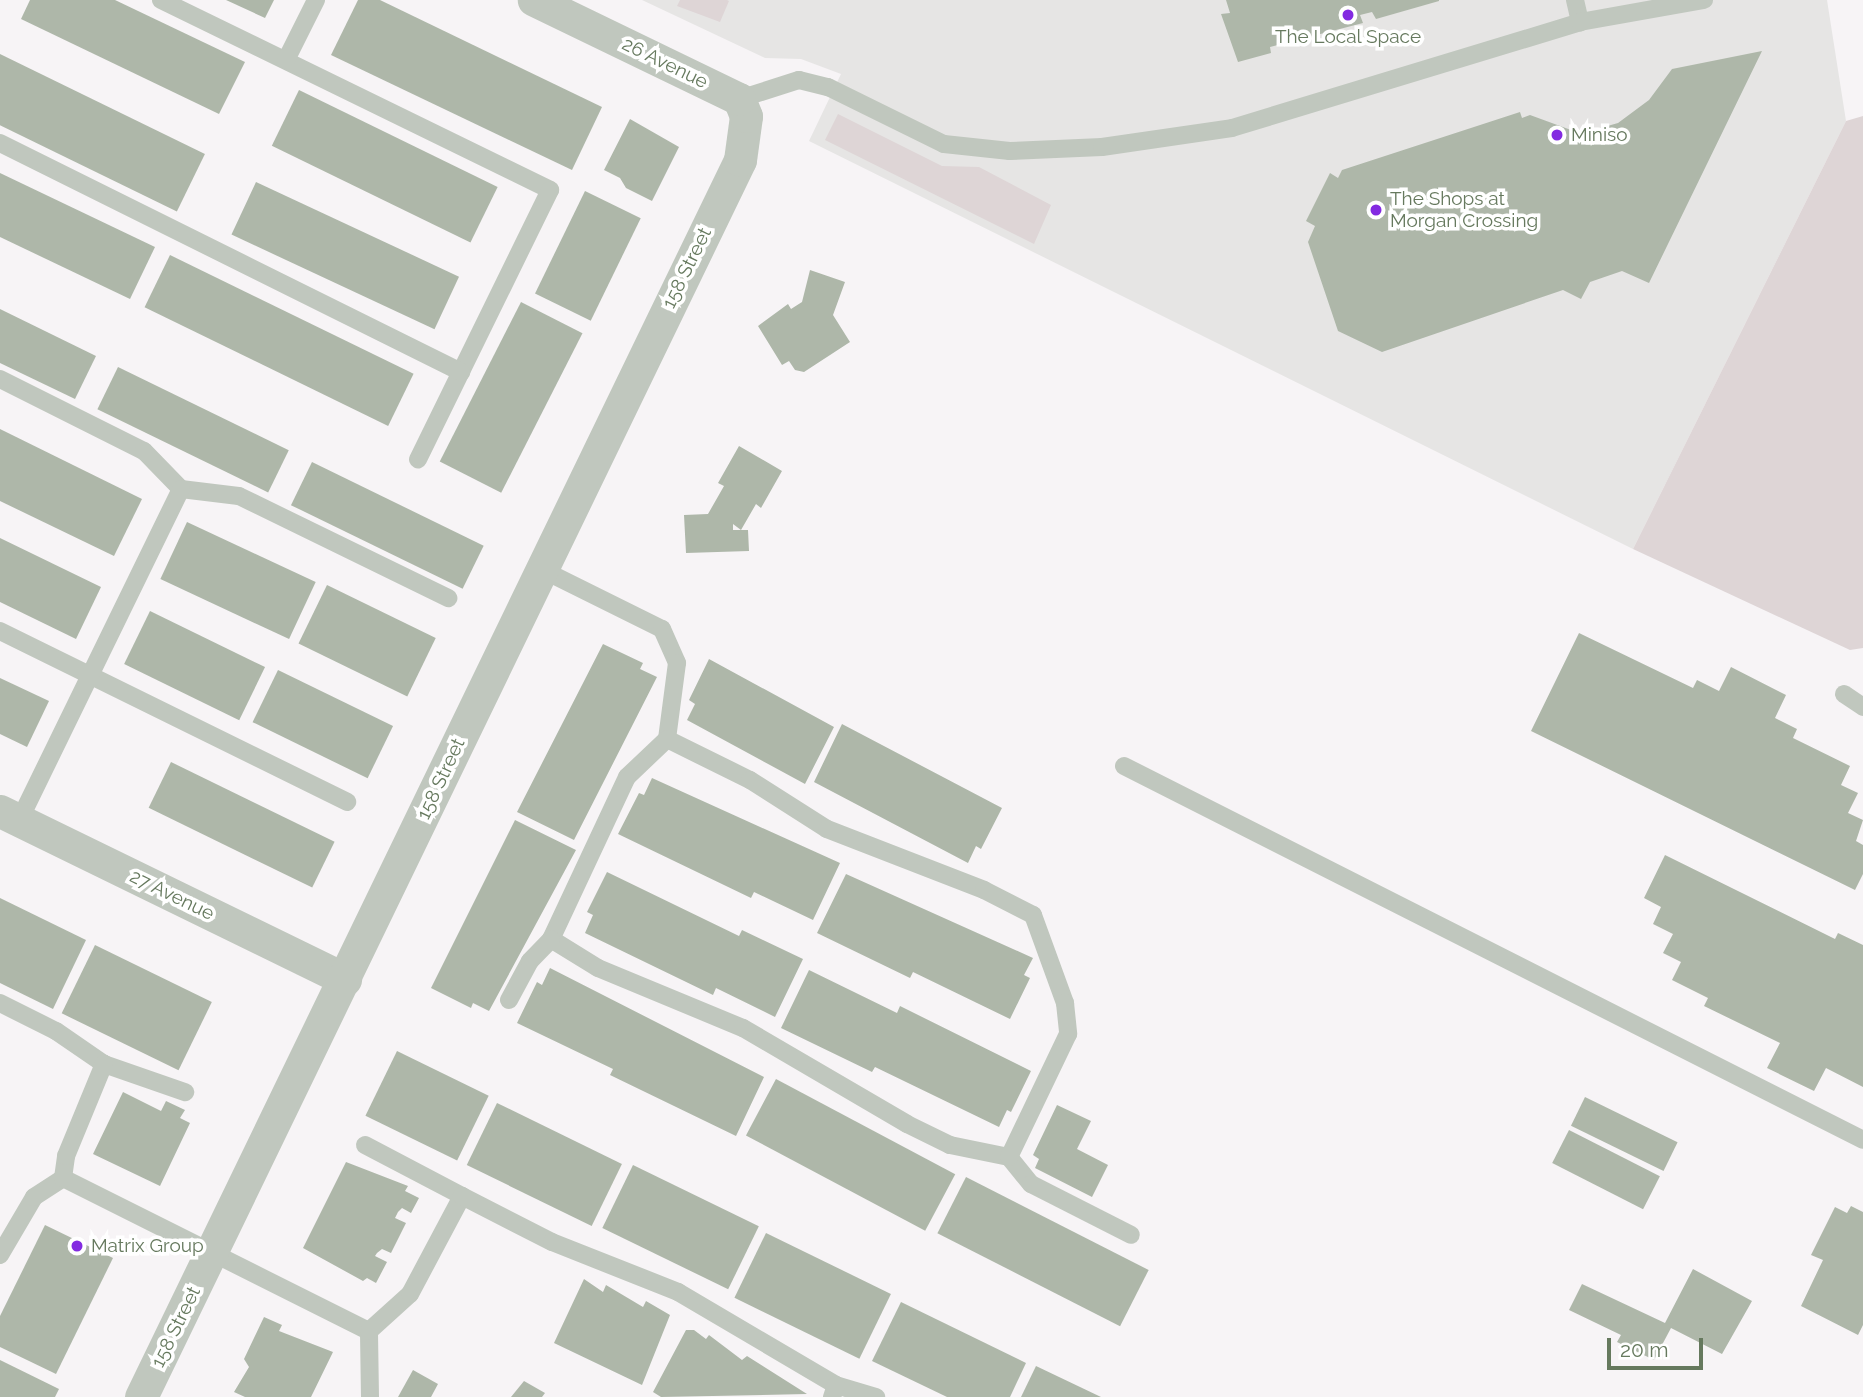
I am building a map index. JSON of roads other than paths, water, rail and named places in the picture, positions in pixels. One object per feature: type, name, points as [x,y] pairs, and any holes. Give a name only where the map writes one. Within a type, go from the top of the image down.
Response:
[{"type":"street","name":"26 Avenue","points":[[534,0],[739,99]]},
{"type":"street","name":"158 Street","points":[[141,1397],[740,160],[746,116],[739,99]]},
{"type":"street","name":"27 Avenue","points":[[10,816],[345,979]]},
{"type":"lane","points":[[161,0],[550,190],[418,458]]},
{"type":"lane","points":[[286,60],[316,0]]},
{"type":"lane","points":[[1576,0],[1580,22]]},
{"type":"lane","points":[[739,99],[799,80],[828,87],[944,144],[1010,151],[1102,147],[1232,128],[1580,22],[1704,0]]},
{"type":"lane","points":[[0,143],[461,372]]},
{"type":"lane","points":[[0,379],[144,451],[181,489],[239,496],[448,598]]},
{"type":"lane","points":[[10,816],[92,677],[181,489]]},
{"type":"lane","points":[[509,1000],[530,961],[551,939],[627,777],[667,739],[677,663],[662,629],[541,569]]},
{"type":"lane","points":[[0,631],[347,802]]},
{"type":"lane","points":[[1863,686],[1844,694],[1863,707]]},
{"type":"lane","points":[[667,739],[750,780],[827,829],[984,890],[1033,915],[1065,1003],[1068,1034],[1009,1157]]},
{"type":"lane","points":[[1124,766],[1863,1140]]},
{"type":"lane","points":[[551,939],[610,974],[743,1028],[950,1145],[1009,1157],[1031,1184],[1131,1235]]},
{"type":"lane","points":[[0,1003],[56,1031],[104,1064],[185,1092]]},
{"type":"lane","points":[[0,1255],[34,1197],[63,1178],[66,1156],[104,1064]]},
{"type":"lane","points":[[365,1145],[552,1242],[678,1292],[834,1391],[876,1397]]},
{"type":"lane","points":[[63,1178],[369,1331]]},
{"type":"lane","points":[[370,1397],[369,1331],[410,1294],[462,1196]]},
{"type":"place","name":"The Local Space","points":[[1348,15]]},
{"type":"place","name":"Miniso","points":[[1557,135]]},
{"type":"place","name":"The Shops at Morgan Crossing","points":[[1376,210]]},
{"type":"place","name":"Matrix Group","points":[[77,1246]]}]
